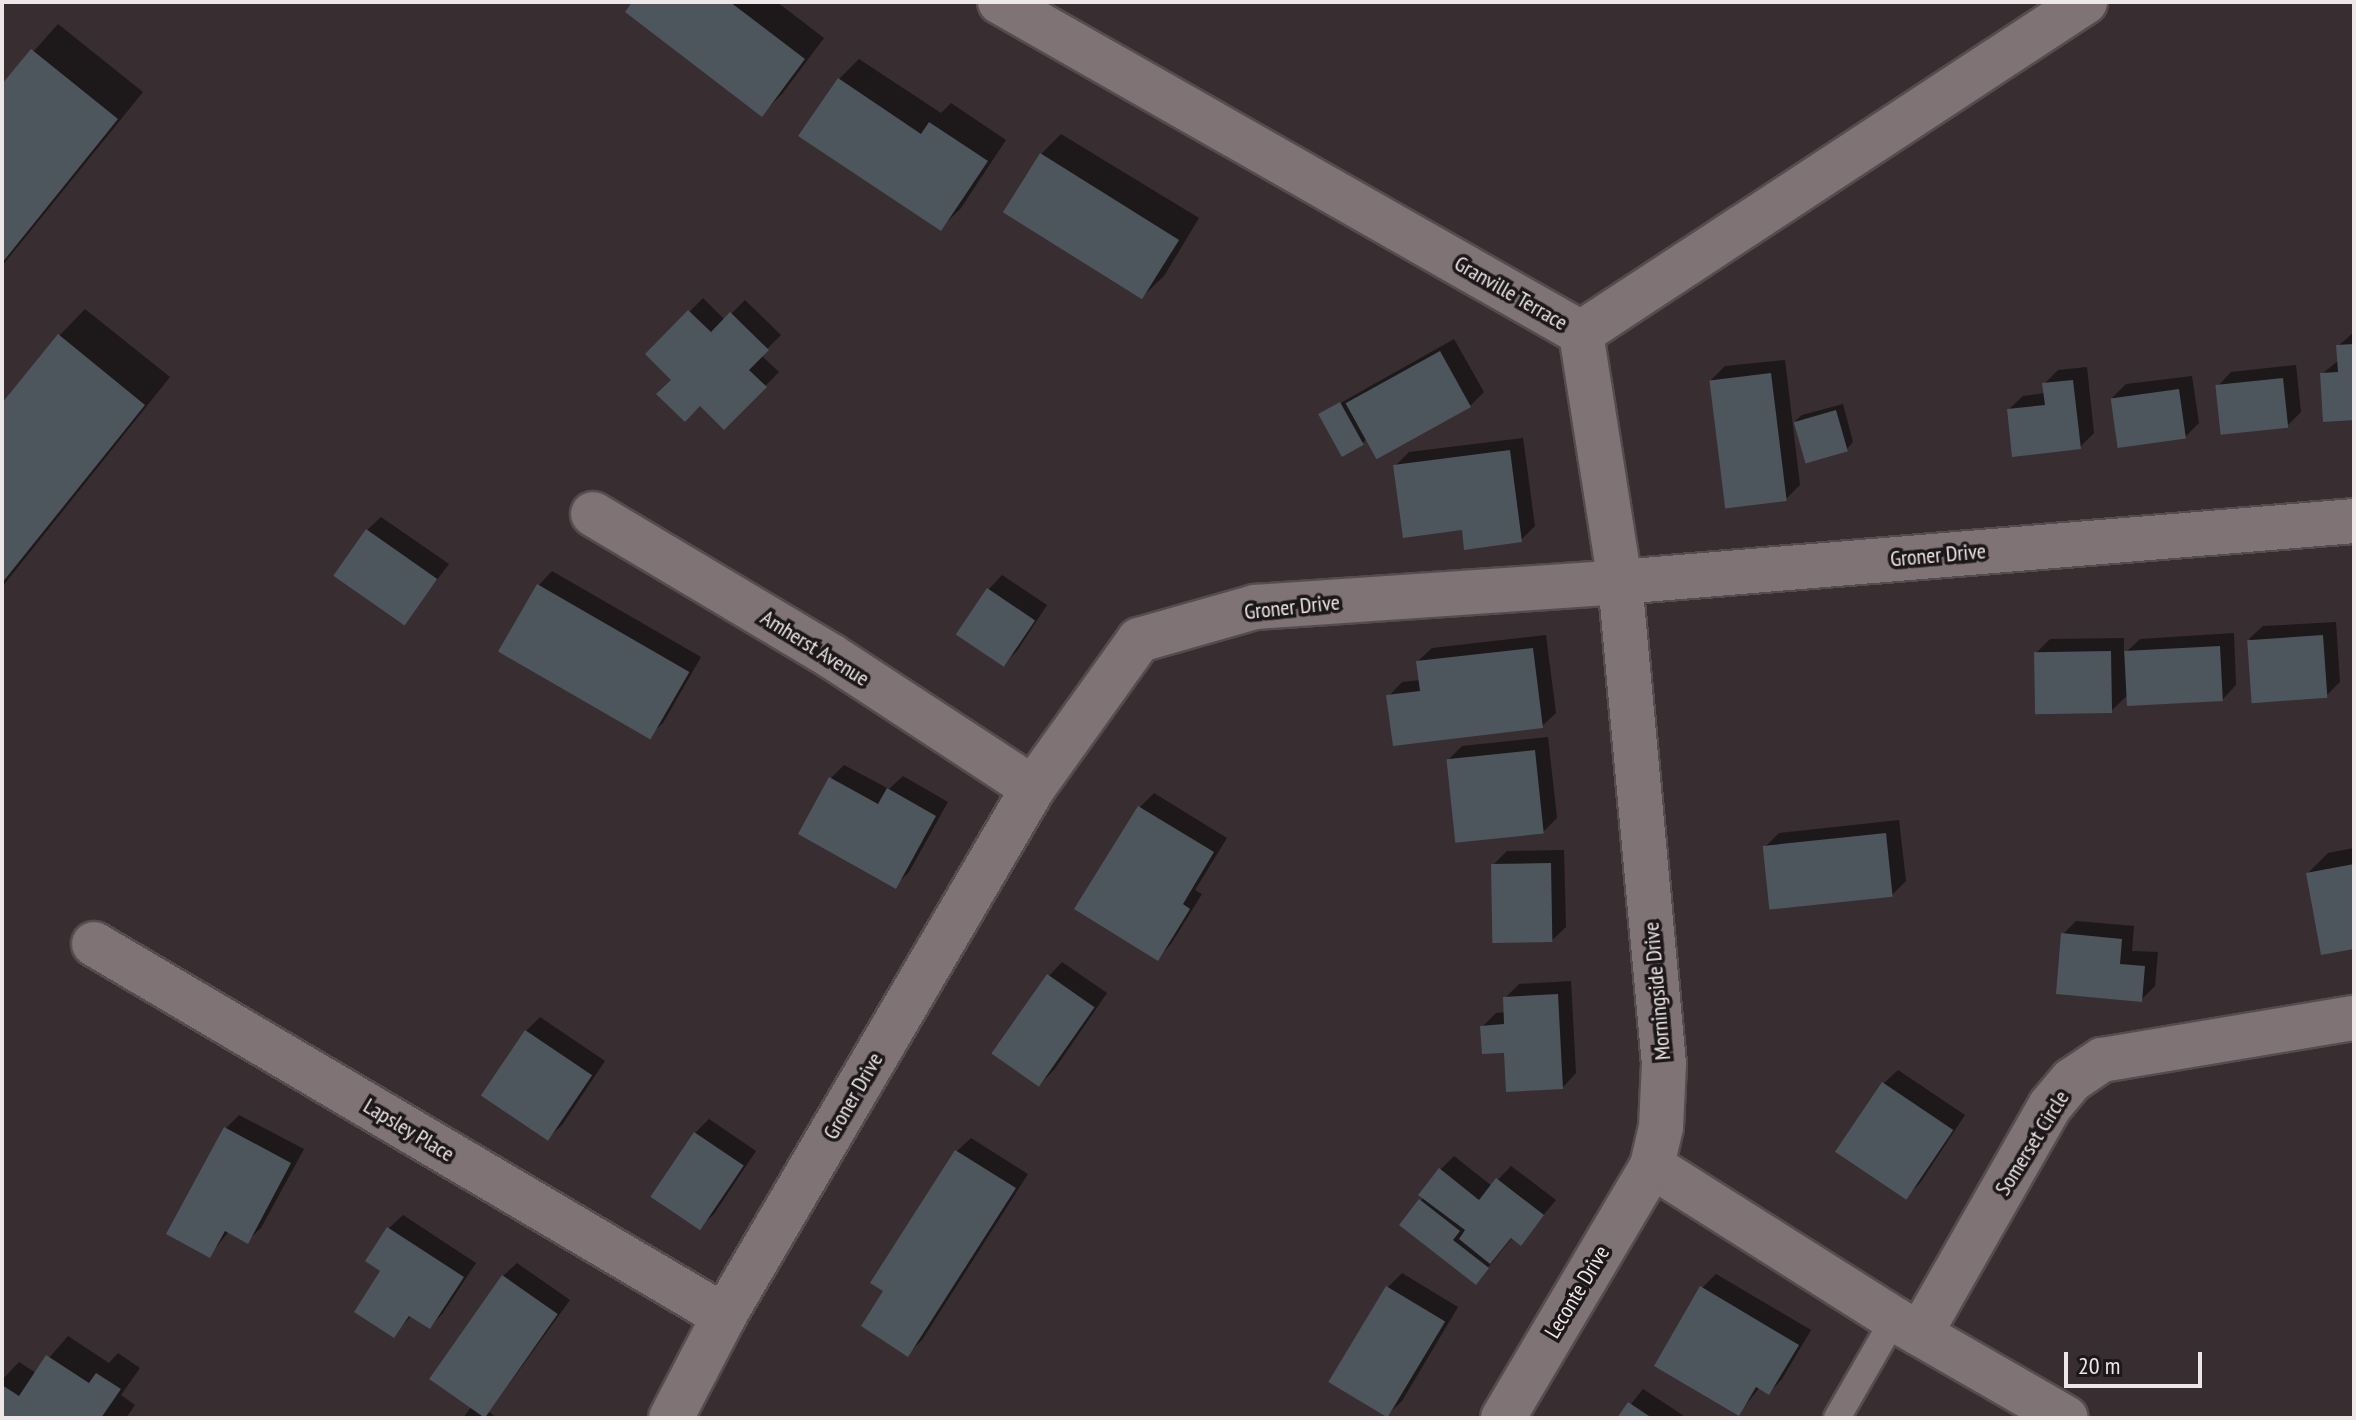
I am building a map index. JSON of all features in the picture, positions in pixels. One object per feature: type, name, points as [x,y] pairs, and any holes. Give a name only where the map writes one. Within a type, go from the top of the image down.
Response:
[{"type":"street","name":"Granville Terrace","points":[[1000,2],[1581,333],[2085,2]]},
{"type":"street","name":"Morningside Drive","points":[[1581,333],[1620,582],[1664,1064],[1661,1127],[1652,1166]]},
{"type":"street","name":"Amherst Avenue","points":[[593,514],[831,656],[1033,788]]},
{"type":"street","name":"Groner Drive","points":[[671,1418],[724,1316],[1033,788],[1139,640],[1255,607],[1620,582],[2354,521]]},
{"type":"street","name":"Lapsley Place","points":[[94,944],[724,1316]]},
{"type":"street","name":"Somerset Circle","points":[[1907,1326],[2050,1106],[2072,1080],[2102,1060],[2354,1018]]},
{"type":"street","points":[[1652,1166],[1907,1326],[2066,1418]]},
{"type":"street","name":"Leconte Drive","points":[[1503,1418],[1652,1166]]},
{"type":"lane","points":[[1837,1418],[1907,1326]]},
{"type":"building","points":[[632,2],[730,2],[805,59],[762,117],[625,12]]},
{"type":"building","points":[[31,49],[118,119],[2,263],[2,84]]},
{"type":"building","points":[[838,78],[921,134],[929,122],[988,161],[941,231],[798,136]]},
{"type":"building","points":[[1040,153],[1179,240],[1142,299],[1003,212]]},
{"type":"building","points":[[688,310],[711,332],[730,312],[769,350],[749,370],[767,387],[724,430],[700,406],[685,422],[656,394],[671,380],[645,354]]},
{"type":"building","points":[[58,334],[145,405],[2,583],[2,403]]},
{"type":"building","points":[[2354,344],[2354,420],[2323,422],[2320,373],[2338,372],[2336,345]]},
{"type":"building","points":[[1440,351],[1471,407],[1377,459],[1346,403]]},
{"type":"building","points":[[1771,373],[1787,501],[1725,509],[1709,381]]},
{"type":"building","points":[[2283,378],[2288,428],[2221,435],[2215,385]]},
{"type":"building","points":[[2073,380],[2081,449],[2012,457],[2007,409],[2045,405],[2042,383]]},
{"type":"building","points":[[2179,389],[2186,439],[2118,448],[2111,399]]},
{"type":"building","points":[[1340,402],[1364,445],[1342,457],[1318,414]]},
{"type":"building","points":[[1836,410],[1848,451],[1806,463],[1794,422]]},
{"type":"building","points":[[1510,450],[1522,542],[1464,550],[1462,530],[1403,538],[1393,465]]},
{"type":"building","points":[[366,529],[437,579],[405,626],[333,576]]},
{"type":"building","points":[[537,584],[689,672],[650,740],[498,652]]},
{"type":"building","points":[[987,588],[1035,620],[1004,667],[956,634]]},
{"type":"building","points":[[2323,635],[2327,698],[2252,703],[2247,640]]},
{"type":"building","points":[[2220,646],[2223,701],[2127,706],[2124,651]]},
{"type":"building","points":[[1533,648],[1543,728],[1393,746],[1386,695],[1420,691],[1416,661]]},
{"type":"building","points":[[2111,651],[2112,713],[2035,714],[2034,652]]},
{"type":"building","points":[[1535,750],[1544,834],[1455,843],[1446,759]]},
{"type":"building","points":[[829,777],[878,804],[887,788],[936,816],[896,889],[798,834]]},
{"type":"building","points":[[1138,806],[1214,852],[1183,904],[1190,909],[1158,961],[1074,909]]},
{"type":"building","points":[[1886,833],[1893,897],[1769,910],[1763,846]]},
{"type":"building","points":[[1551,863],[1552,942],[1492,943],[1491,864]]},
{"type":"building","points":[[2354,864],[2354,949],[2321,955],[2306,873]]},
{"type":"building","points":[[2061,933],[2122,939],[2120,964],[2145,966],[2142,1002],[2056,994]]},
{"type":"building","points":[[1047,974],[1095,1007],[1039,1087],[991,1053]]},
{"type":"building","points":[[1558,994],[1563,1089],[1506,1092],[1504,1053],[1482,1054],[1480,1026],[1504,1024],[1503,997]]},
{"type":"building","points":[[525,1030],[592,1075],[548,1141],[481,1095]]},
{"type":"building","points":[[1882,1082],[1953,1130],[1906,1200],[1835,1152]]},
{"type":"building","points":[[224,1127],[291,1163],[248,1244],[225,1231],[210,1258],[166,1234]]},
{"type":"building","points":[[694,1132],[744,1166],[700,1230],[650,1197]]},
{"type":"building","points":[[955,1150],[1016,1188],[908,1357],[861,1326],[883,1291],[870,1283]]},
{"type":"building","points":[[1439,1168],[1479,1200],[1496,1178],[1544,1215],[1521,1246],[1511,1238],[1490,1264],[1459,1239],[1465,1230],[1418,1195]]},
{"type":"building","points":[[1419,1199],[1460,1231],[1453,1240],[1489,1268],[1476,1285],[1399,1225]]},
{"type":"building","points":[[387,1227],[464,1277],[430,1329],[409,1316],[394,1338],[354,1312],[380,1271],[365,1261]]},
{"type":"building","points":[[502,1275],[558,1314],[485,1418],[429,1379]]},
{"type":"building","points":[[1386,1286],[1445,1322],[1387,1418],[1328,1382]]},
{"type":"building","points":[[1700,1286],[1799,1345],[1769,1395],[1756,1387],[1739,1416],[1654,1366]]},
{"type":"building","points":[[46,1355],[89,1383],[96,1373],[121,1389],[101,1418],[2,1418],[2,1385],[19,1396]]},
{"type":"building","points":[[1628,1402],[1652,1418],[1617,1418]]}]
